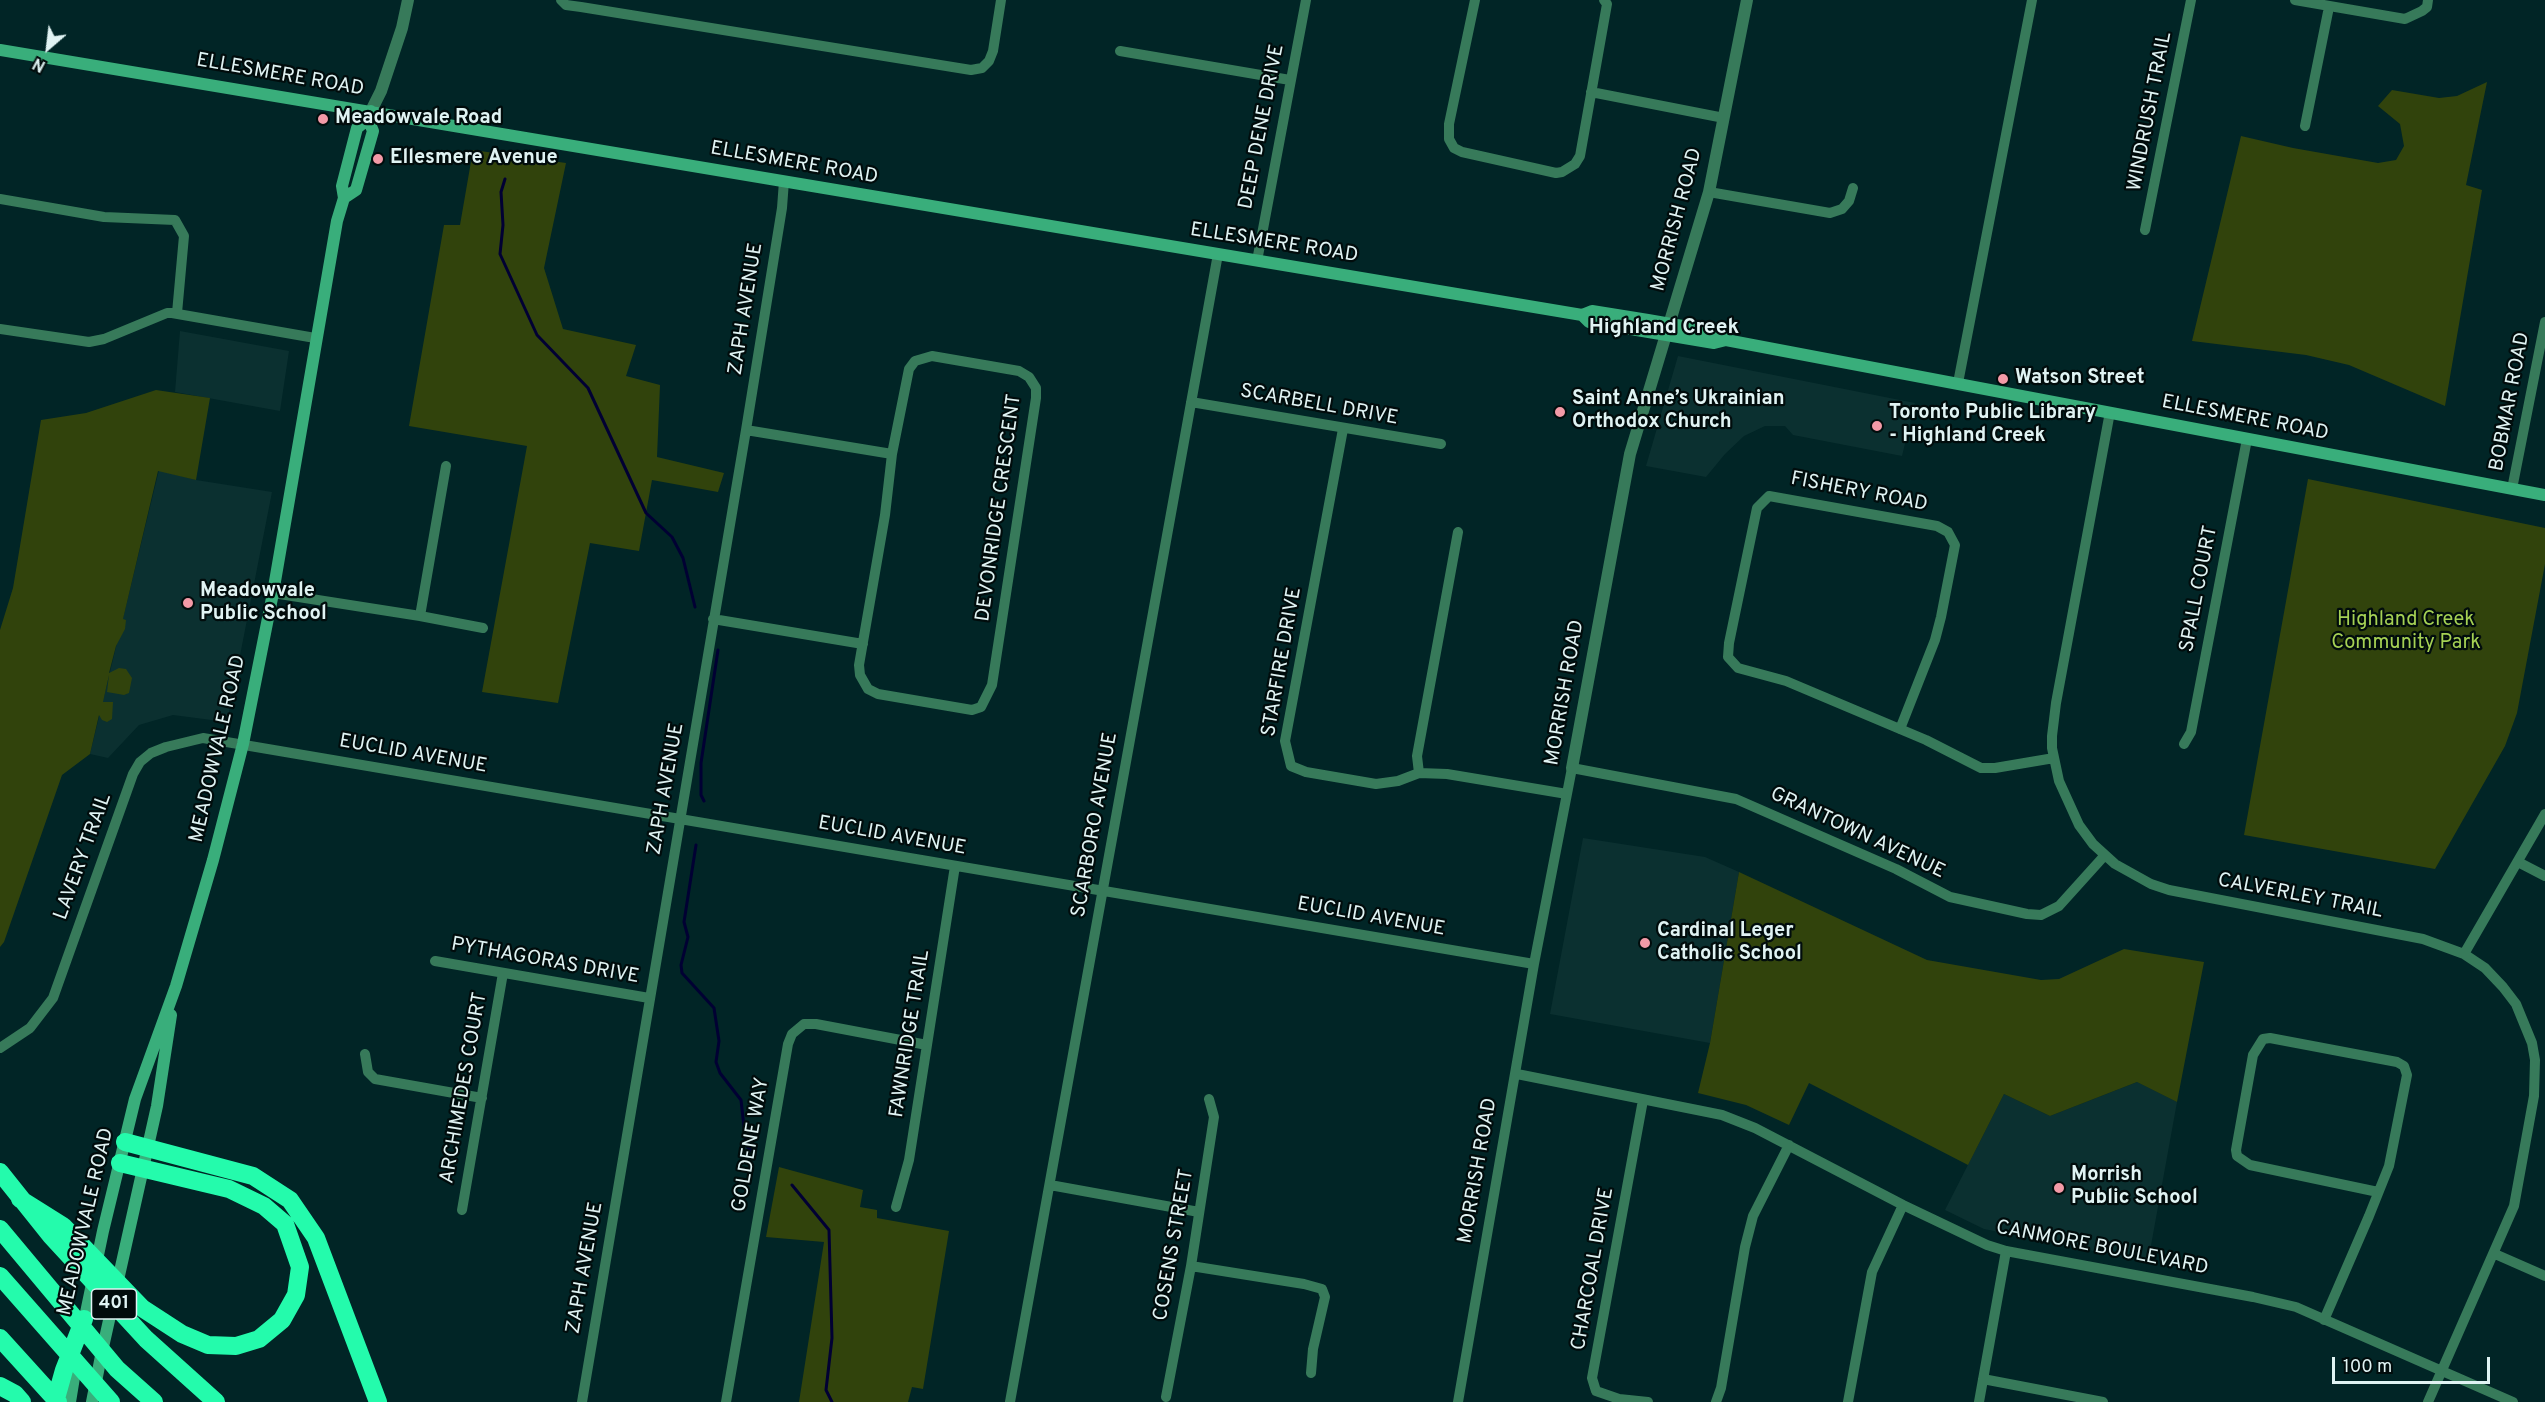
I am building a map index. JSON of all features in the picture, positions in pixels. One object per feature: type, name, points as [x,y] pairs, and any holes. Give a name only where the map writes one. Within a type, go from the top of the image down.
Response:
[{"type":"highway","points":[[124,1142],[254,1176],[290,1200],[316,1238],[378,1402]]},
{"type":"highway","points":[[20,1199],[63,1226],[142,1308],[182,1334],[208,1345],[236,1346],[260,1339],[282,1320],[296,1295],[300,1268],[285,1224],[264,1206],[230,1189],[120,1163]]},
{"type":"highway","name":"401","points":[[0,1172],[20,1199],[146,1339],[216,1402]]},
{"type":"highway","name":"401","points":[[0,1229],[117,1369],[154,1402]]},
{"type":"highway","points":[[0,1276],[111,1402]]},
{"type":"highway","points":[[56,1402],[64,1370],[84,1319]]},
{"type":"highway","points":[[0,1338],[56,1402]]},
{"type":"highway","points":[[146,1339],[169,1377],[196,1402]]},
{"type":"highway","points":[[0,1386],[15,1394],[22,1402]]},
{"type":"main road","name":"ELLESMERE ROAD","points":[[0,50],[369,115],[784,181],[1582,315],[1592,311],[1668,329],[1717,332],[1726,340],[2545,495]]},
{"type":"main road","name":"MEADOWVALE ROAD","points":[[70,1402],[84,1319],[135,1099],[176,986],[213,860],[243,744],[273,593],[315,338],[337,221],[344,198],[342,186],[357,128],[369,115]]},
{"type":"main road","name":"MEADOWVALE ROAD","points":[[92,1402],[157,1106],[176,986]]},
{"type":"street","name":"MEADOWVALE ROAD","points":[[369,115],[381,91],[408,0]]},
{"type":"street","points":[[561,0],[566,5],[581,8],[971,70],[982,68],[989,61],[993,51],[1001,0]]},
{"type":"street","name":"DEEP DENE DRIVE","points":[[1257,261],[1306,0]]},
{"type":"street","points":[[1475,0],[1449,124],[1449,139],[1454,148],[1462,152],[1562,172],[1575,164],[1580,156],[1607,4],[1604,0]]},
{"type":"street","name":"MORRISH ROAD","points":[[1458,1402],[1496,1177],[1517,1074],[1534,964],[1630,454],[1708,192],[1747,0]]},
{"type":"street","points":[[1958,383],[2032,0]]},
{"type":"street","name":"WINDRUSH TRAIL","points":[[2145,230],[2191,0]]},
{"type":"street","points":[[2295,0],[2405,19],[2427,7],[2428,0]]},
{"type":"street","points":[[2305,126],[2330,7]]},
{"type":"street","points":[[1120,51],[1290,80]]},
{"type":"street","points":[[1591,92],[1724,118]]},
{"type":"street","name":"ZAPH AVENUE","points":[[582,1402],[746,430],[782,208],[784,181]]},
{"type":"street","points":[[1708,192],[1830,213],[1842,209],[1849,201],[1853,188]]},
{"type":"street","points":[[0,199],[104,217],[175,220],[184,236],[177,313]]},
{"type":"street","name":"SCARBORO AVENUE","points":[[1010,1402],[1218,254]]},
{"type":"street","points":[[0,329],[89,342],[104,339],[167,313],[177,313],[315,338]]},
{"type":"street","name":"BOBMAR ROAD","points":[[2512,489],[2545,322]]},
{"type":"street","name":"DEVONRIDGE CRESCENT","points":[[932,356],[1019,371],[1029,377],[1036,388],[1000,639],[990,692],[981,707],[972,710],[878,694],[868,689],[860,675],[863,644],[885,515],[892,454],[909,369],[915,361],[923,357],[932,356]]},
{"type":"street","name":"SCARBELL DRIVE","points":[[1191,402],[1441,444]]},
{"type":"street","name":"CALVERLEY TRAIL","points":[[2110,412],[2056,703],[2052,736],[2059,781],[2079,825],[2105,855],[2134,876],[2169,890],[2423,939],[2464,954],[2485,968],[2516,1004],[2540,1058],[2514,1206],[2495,1254],[2428,1402]]},
{"type":"street","name":"STARFIRE DRIVE","points":[[1343,429],[1285,741],[1291,766],[1306,772],[1376,784],[1398,782],[1419,773],[1447,774],[1567,794]]},
{"type":"street","points":[[746,430],[892,454]]},
{"type":"street","name":"SPALL COURT","points":[[2184,744],[2191,732],[2247,439]]},
{"type":"street","points":[[420,616],[446,466]]},
{"type":"street","name":"FISHERY ROAD","points":[[1900,729],[1935,640],[1941,617],[1954,544],[1948,532],[1937,526],[1769,496],[1757,508],[1729,643],[1728,657],[1738,668],[1786,681],[1900,729],[1981,768],[2054,759]]},
{"type":"street","points":[[1419,773],[1417,756],[1458,532]]},
{"type":"street","points":[[273,593],[483,628]]},
{"type":"street","points":[[713,619],[863,644]]},
{"type":"street","name":"LAVERY TRAIL","points":[[0,1048],[30,1028],[53,998],[133,774],[140,762],[151,753],[166,747],[203,738],[243,744]]},
{"type":"street","name":"EUCLID AVENUE","points":[[243,744],[1534,964]]},
{"type":"street","name":"GRANTOWN AVENUE","points":[[1572,768],[1736,798],[1896,869],[1950,897],[2027,914],[2041,915],[2059,906],[2105,855]]},
{"type":"street","points":[[2464,954],[2545,814]]},
{"type":"street","points":[[2518,862],[2545,876]]},
{"type":"street","name":"FAWNRIDGE TRAIL","points":[[896,1207],[909,1160],[955,866]]},
{"type":"street","name":"PYTHAGORAS DRIVE","points":[[435,961],[649,998]]},
{"type":"street","name":"ARCHIMEDES COURT","points":[[462,1210],[503,973]]},
{"type":"street","name":"GOLDENE WAY","points":[[726,1402],[786,1056],[792,1034],[804,1024],[816,1024],[927,1045]]},
{"type":"street","points":[[2324,1320],[2378,1192],[2392,1153],[2407,1075],[2404,1066],[2397,1062],[2270,1038],[2263,1039],[2253,1055],[2236,1150],[2237,1156],[2250,1165],[2378,1192]]},
{"type":"street","points":[[365,1054],[368,1072],[375,1078],[482,1098]]},
{"type":"street","name":"CANMORE BOULEVARD","points":[[1517,1074],[1722,1115],[1747,1124],[1973,1240],[2006,1251],[2296,1307],[2513,1402]]},
{"type":"street","name":"COSENS STREET","points":[[1166,1397],[1191,1266],[1214,1117],[1209,1100]]},
{"type":"street","name":"CHARCOAL DRIVE","points":[[1642,1100],[1592,1378],[1596,1392],[1619,1399],[1648,1402]]},
{"type":"street","points":[[1716,1402],[1721,1388],[1745,1248],[1753,1216],[1789,1145]]},
{"type":"street","points":[[1050,1185],[1199,1212]]},
{"type":"street","points":[[1848,1402],[1872,1272],[1903,1205]]},
{"type":"street","points":[[1979,1402],[2006,1251]]},
{"type":"street","points":[[2495,1254],[2545,1276]]},
{"type":"street","points":[[1191,1266],[1304,1284],[1322,1289],[1325,1297],[1313,1348],[1311,1373]]},
{"type":"street","points":[[1983,1379],[2103,1402]]},
{"type":"shaded area","points":[[180,331],[289,351],[280,411],[175,392]]},
{"type":"shaded area","points":[[1678,356],[1915,403],[1902,456],[1793,435],[1785,426],[1765,426],[1744,436],[1706,477],[1646,466]]},
{"type":"shaded area","name":"Meadowvale Public School","points":[[159,470],[196,480],[272,492],[227,722],[173,715],[139,725],[108,758],[90,754]]},
{"type":"shaded area","name":"Cardinal Leger Catholic School","points":[[1583,838],[1705,857],[1739,872],[1710,1043],[1550,1014]]},
{"type":"shaded area","name":"Morrish Public School","points":[[2137,1082],[2177,1102],[2148,1262],[1984,1229],[1945,1210],[2004,1094],[2050,1116]]},
{"type":"green space","points":[[2487,82],[2466,185],[2482,190],[2445,406],[2349,365],[2306,355],[2192,341],[2241,136],[2378,163],[2396,160],[2404,146],[2400,124],[2378,106],[2392,90],[2439,98],[2457,96]]},
{"type":"green space","points":[[473,150],[566,163],[544,268],[563,329],[636,345],[626,376],[660,385],[657,457],[724,473],[718,492],[652,480],[639,551],[590,543],[558,703],[482,692],[527,446],[409,426],[444,225],[460,225]]},
{"type":"green space","points":[[156,390],[210,398],[196,480],[158,471],[123,619],[126,620],[125,629],[116,646],[109,673],[119,668],[126,669],[132,678],[129,693],[124,695],[107,692],[109,675],[103,702],[113,702],[112,719],[107,722],[99,715],[90,754],[62,775],[4,942],[0,947],[0,630],[13,588],[41,420],[86,413]]},
{"type":"green space","name":"Highland Creek Community Park","points":[[2308,479],[2545,528],[2545,564],[2517,713],[2505,746],[2435,869],[2244,835]]},
{"type":"green space","points":[[1739,872],[1927,960],[2041,980],[2059,979],[2124,949],[2204,962],[2177,1102],[2137,1082],[2050,1116],[2004,1094],[1968,1165],[1809,1083],[1789,1125],[1746,1105],[1698,1093],[1710,1043]]},
{"type":"green space","points":[[779,1167],[863,1190],[860,1207],[877,1210],[877,1218],[949,1231],[923,1389],[912,1387],[908,1402],[799,1402],[824,1242],[766,1237]]},
{"type":"waterway","points":[[505,179],[501,192],[503,225],[500,254],[537,335],[588,388],[646,513],[672,537],[683,558],[695,607]]},
{"type":"waterway","points":[[704,801],[701,795],[701,763],[718,650]]},
{"type":"waterway","points":[[696,845],[684,922],[688,937],[681,965],[682,973],[714,1008],[719,1041],[716,1062],[720,1073],[741,1100],[746,1145],[755,1155]]},
{"type":"waterway","points":[[792,1185],[829,1230],[832,1338],[826,1390],[832,1402]]},
{"type":"place","name":"Meadowvale Road","points":[[323,119]]},
{"type":"place","name":"Ellesmere Avenue","points":[[378,159]]},
{"type":"place","name":"Watson Street","points":[[2003,379]]},
{"type":"place","name":"Saint Anne’s Ukrainian Orthodox Church","points":[[1560,412]]},
{"type":"place","name":"Toronto Public Library - Highland Creek","points":[[1877,426]]},
{"type":"place","name":"Meadowvale Public School","points":[[188,603]]},
{"type":"place","name":"Cardinal Leger Catholic School","points":[[1645,943]]},
{"type":"place","name":"Morrish Public School","points":[[2059,1188]]},
{"type":"district","name":"Highland Creek","points":[[1664,329]]}]
